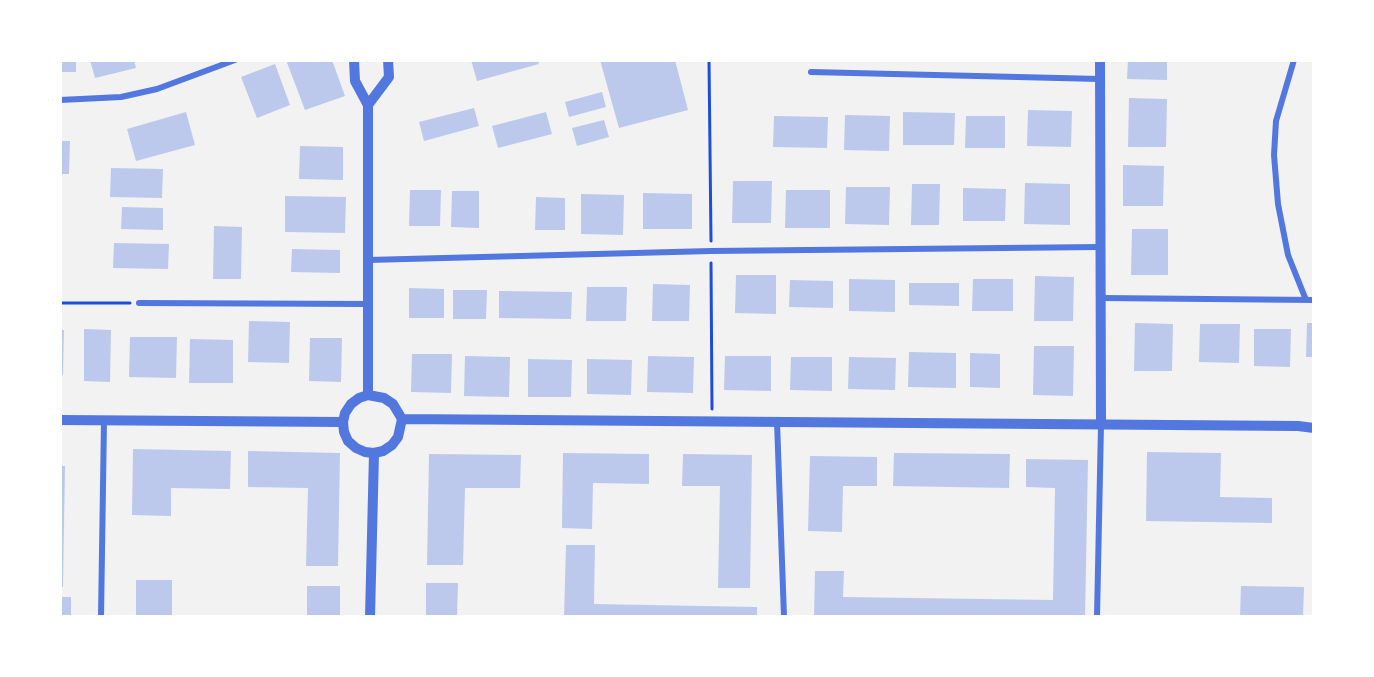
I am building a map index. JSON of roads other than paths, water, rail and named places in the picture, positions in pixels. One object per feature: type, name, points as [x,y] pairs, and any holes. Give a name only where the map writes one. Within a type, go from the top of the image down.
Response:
[{"type":"street","points":[[60,100],[121,97],[157,89],[235,60]]},
{"type":"street","points":[[354,60],[355,81],[368,105],[368,395]]},
{"type":"street","points":[[368,105],[389,77],[388,60]]},
{"type":"street","points":[[1097,617],[1101,425],[1100,60]]},
{"type":"street","points":[[1294,60],[1276,121],[1274,155],[1278,204],[1288,255],[1306,300]]},
{"type":"street","points":[[811,72],[1100,79]]},
{"type":"street","points":[[367,260],[699,252],[1100,247]]},
{"type":"street","points":[[1101,298],[1314,300]]},
{"type":"street","points":[[139,303],[368,304]]},
{"type":"street","points":[[368,395],[384,398],[393,404],[402,419],[398,437],[383,451],[365,452],[356,448],[348,441],[344,432],[345,413],[351,404],[368,395]]},
{"type":"street","points":[[402,419],[1298,426],[1314,428]]},
{"type":"street","points":[[60,420],[343,422]]},
{"type":"street","points":[[101,617],[104,421]]},
{"type":"street","points":[[777,422],[784,617]]},
{"type":"street","points":[[370,617],[374,453]]}]
